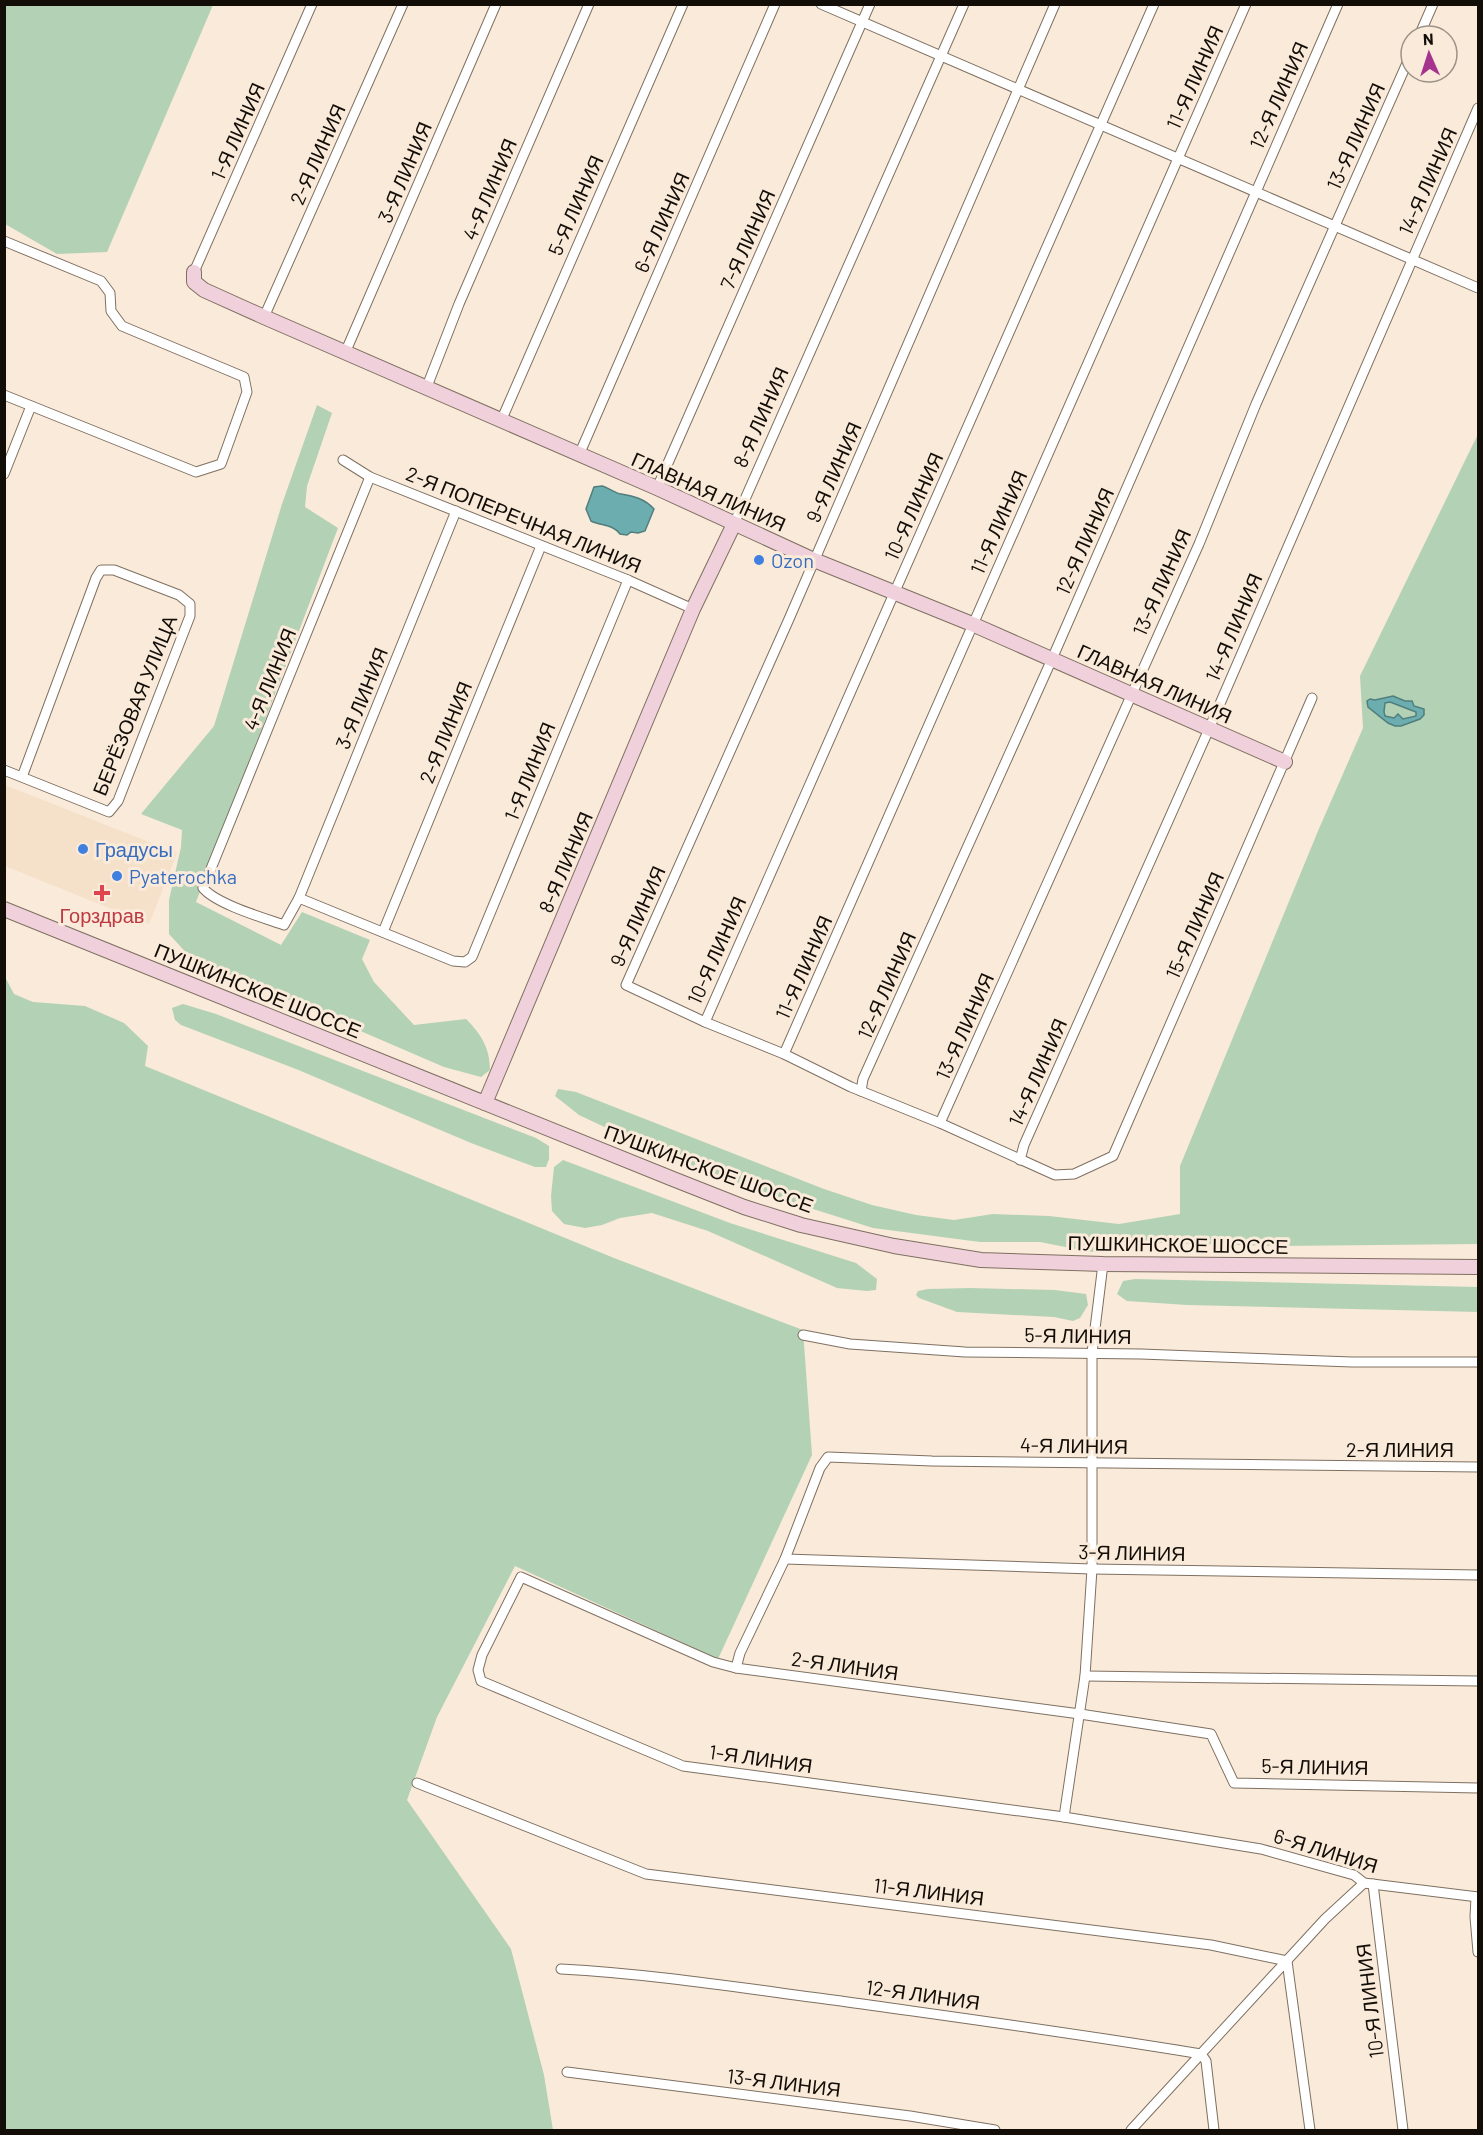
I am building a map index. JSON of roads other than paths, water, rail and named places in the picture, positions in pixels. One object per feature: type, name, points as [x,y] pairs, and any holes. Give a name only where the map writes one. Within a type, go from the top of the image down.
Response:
[{"type":"street","name":"1-Я ЛИНИЯ","points":[[194,272],[312,4]]},
{"type":"street","name":"2-Я ЛИНИЯ","points":[[264,317],[403,4]]},
{"type":"street","name":"3-Я ЛИНИЯ","points":[[345,353],[496,4]]},
{"type":"street","name":"4-Я ЛИНИЯ","points":[[426,389],[459,304],[589,4]]},
{"type":"street","name":"5-Я ЛИНИЯ","points":[[501,420],[683,4]]},
{"type":"street","name":"6-Я ЛИНИЯ","points":[[579,455],[776,4]]},
{"type":"street","points":[[821,4],[1411,261],[1479,288]]},
{"type":"street","name":"7-Я ЛИНИЯ","points":[[657,488],[870,4]]},
{"type":"street","name":"8-Я ЛИНИЯ","points":[[485,1103],[693,609],[734,524],[964,4]]},
{"type":"street","name":"9-Я ЛИНИЯ","points":[[705,1022],[626,985],[814,561],[1055,4]]},
{"type":"street","name":"10-Я ЛИНИЯ","points":[[705,1022],[1154,4]]},
{"type":"street","name":"11-Я ЛИНИЯ","points":[[784,1054],[1246,4]]},
{"type":"street","name":"12-Я ЛИНИЯ","points":[[856,1089],[863,1079],[1052,660],[1338,4]]},
{"type":"street","points":[[1424,24],[1433,4]]},
{"type":"street","name":"13-Я ЛИНИЯ","points":[[940,1123],[1199,544],[1256,404],[1399,81]]},
{"type":"street","name":"14-Я ЛИНИЯ","points":[[1020,1160],[1029,1134],[1209,729],[1479,108]]},
{"type":"street","points":[[4,242],[101,281],[110,293],[111,311],[122,326],[244,377],[247,392],[220,464],[196,472],[4,395]]},
{"type":"street","name":"ГЛАВНАЯ ЛИНИЯ","points":[[194,272],[194,282],[204,290],[264,317],[657,488],[814,561],[972,624],[1285,762]]},
{"type":"street","points":[[4,474],[31,406]]},
{"type":"street","name":"2-Я ПОПЕРЕЧНАЯ ЛИНИЯ","points":[[343,460],[370,477],[628,580],[693,609]]},
{"type":"street","name":"4-Я ЛИНИЯ","points":[[207,894],[203,888],[370,477]]},
{"type":"street","name":"3-Я ЛИНИЯ","points":[[207,894],[284,926],[299,898],[456,511]]},
{"type":"street","name":"2-Я ЛИНИЯ","points":[[383,933],[541,546]]},
{"type":"street","name":"БЕРЁЗОВАЯ УЛИЦА","points":[[102,570],[114,570],[179,595],[190,604],[190,616],[118,801],[109,812],[22,777],[96,578],[102,570]]},
{"type":"street","name":"1-Я ЛИНИЯ","points":[[383,933],[453,961],[465,962],[472,957],[628,580]]},
{"type":"street","name":"15-Я ЛИНИЯ","points":[[1020,1160],[1055,1175],[1074,1174],[1113,1156],[1312,698]]},
{"type":"street","points":[[4,770],[22,777]]},
{"type":"street","points":[[299,898],[383,933]]},
{"type":"street","name":"ПУШКИНСКОЕ ШОССЕ","points":[[4,909],[734,1203],[801,1225],[894,1246],[981,1260],[1103,1264],[1479,1268]]},
{"type":"street","points":[[705,1022],[784,1054],[856,1089],[940,1123],[1020,1160]]},
{"type":"street","points":[[1064,1817],[1085,1676],[1092,1569],[1092,1353],[1103,1264]]},
{"type":"street","name":"5-Я ЛИНИЯ","points":[[803,1335],[850,1344],[965,1352],[1092,1353],[1352,1362],[1479,1362]]},
{"type":"street","name":"4-Я ЛИНИЯ","points":[[784,1558],[820,1468],[828,1457],[932,1461],[1320,1467]]},
{"type":"street","name":"2-Я ЛИНИЯ","points":[[1320,1467],[1479,1467]]},
{"type":"street","name":"3-Я ЛИНИЯ","points":[[784,1558],[1092,1569],[1479,1575]]},
{"type":"street","points":[[736,1668],[740,1653],[784,1558]]},
{"type":"street","name":"1-Я ЛИНИЯ","points":[[521,1577],[482,1655],[478,1670],[482,1681],[683,1766],[1064,1817],[1163,1833]]},
{"type":"street","name":"2-Я ЛИНИЯ","points":[[521,1577],[713,1662],[736,1668],[1080,1714],[1182,1730]]},
{"type":"street","points":[[1085,1676],[1479,1681]]},
{"type":"street","name":"5-Я ЛИНИЯ","points":[[1182,1730],[1211,1734],[1234,1783],[1479,1788]]},
{"type":"street","name":"11-Я ЛИНИЯ","points":[[417,1783],[646,1874],[1211,1945],[1287,1961]]},
{"type":"street","name":"6-Я ЛИНИЯ","points":[[1163,1833],[1261,1849],[1354,1875],[1368,1884],[1477,1897]]},
{"type":"street","points":[[1131,2130],[1325,1920],[1368,1884]]},
{"type":"street","name":"10-Я ЛИНИЯ","points":[[1368,1884],[1403,2130]]},
{"type":"street","points":[[1477,1897],[1474,1917],[1479,1952]]},
{"type":"street","points":[[1287,1961],[1310,2127]]},
{"type":"street","name":"12-Я ЛИНИЯ","points":[[561,1969],[604,1971],[715,1984],[1082,2034],[1201,2054]]},
{"type":"street","points":[[1201,2054],[1206,2061],[1214,2130]]},
{"type":"street","name":"13-Я ЛИНИЯ","points":[[567,2072],[910,2116],[995,2130]]},
{"type":"water","points":[[602,486],[639,498],[654,509],[645,531],[631,532],[627,535],[620,534],[610,527],[591,521],[586,509],[594,487]]},
{"type":"water","points":[[1393,696],[1412,701],[1414,706],[1424,709],[1424,715],[1420,719],[1395,726],[1368,707],[1367,701]],"holes":[[[1390,702],[1416,712],[1416,716],[1403,719],[1398,714],[1394,718],[1385,716],[1385,703]]]},
{"type":"place","name":"Ozon","points":[[759,560]]},
{"type":"place","name":"Градусы","points":[[83,849]]},
{"type":"place","name":"Pyaterochka","points":[[117,876]]},
{"type":"place","name":"Горздрав","points":[[102,893]]}]
